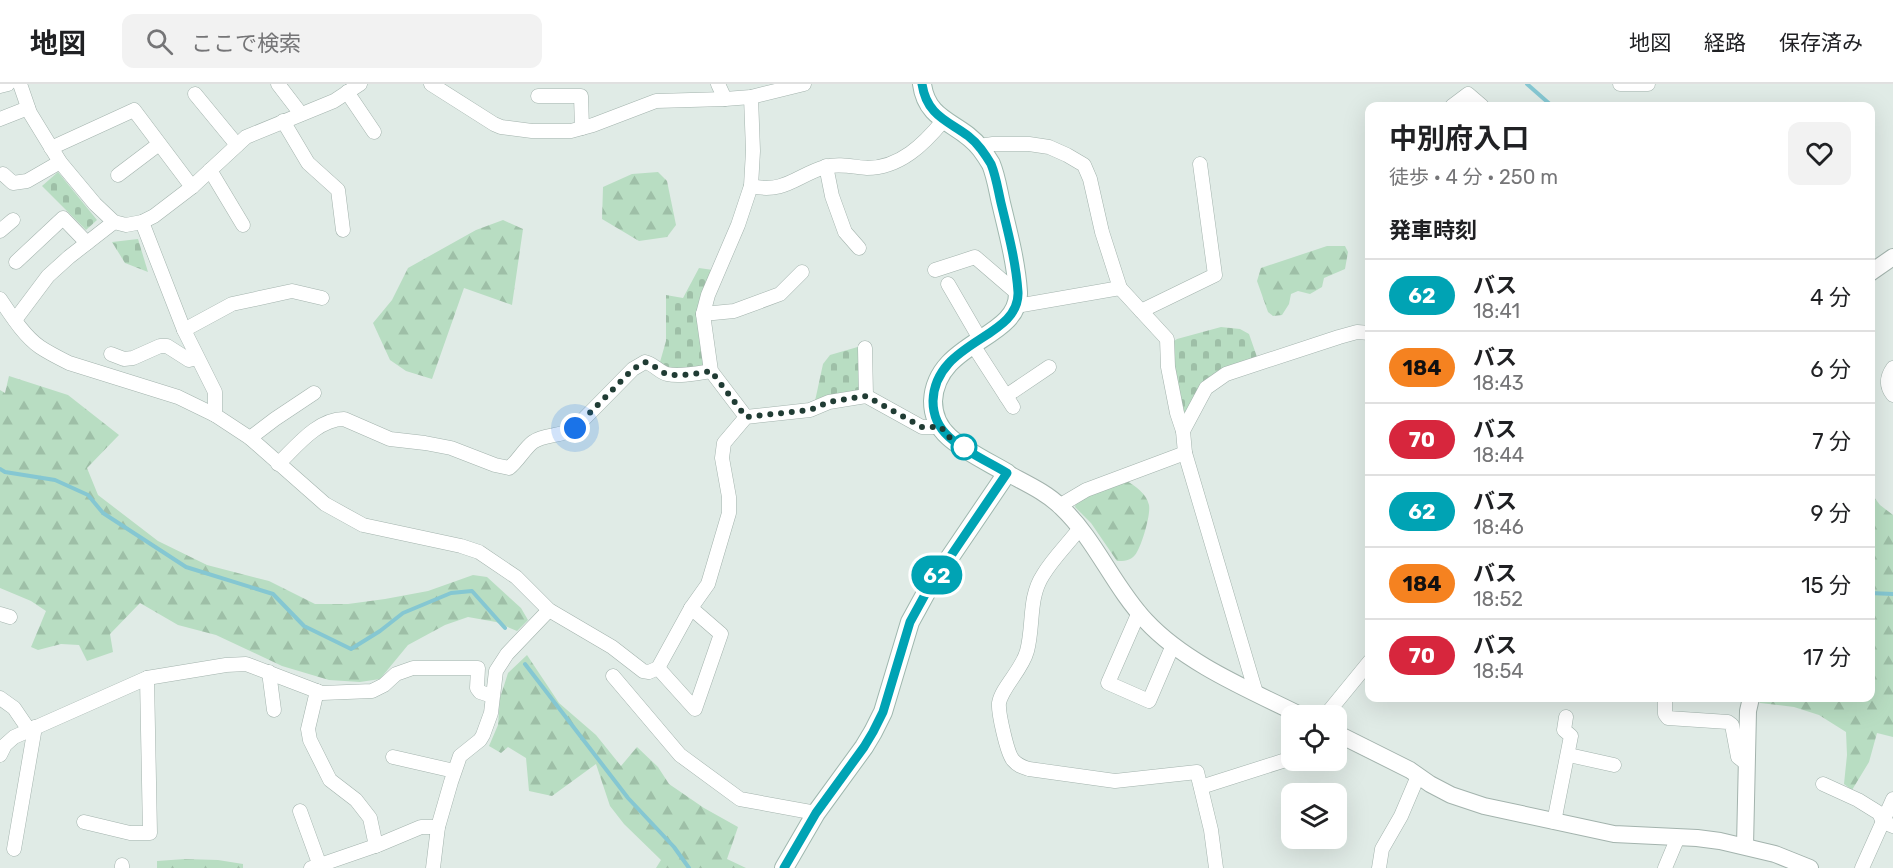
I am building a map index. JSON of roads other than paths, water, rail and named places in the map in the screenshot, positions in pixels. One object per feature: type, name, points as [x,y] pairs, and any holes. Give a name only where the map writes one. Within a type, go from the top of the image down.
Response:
[{"type":"main road","points":[[784,868],[816,813],[864,747],[878,722],[910,622],[927,591],[1007,473],[949,437],[936,419],[933,404],[936,381],[943,368],[1010,317],[1017,300],[1011,245],[991,164],[968,135],[944,121],[930,108],[923,93],[922,84]]},
{"type":"street","points":[[0,86],[8,84]]},
{"type":"street","points":[[20,84],[28,108],[60,162],[95,204],[114,222],[126,225],[142,222],[192,187],[246,137],[334,101],[360,84]]},
{"type":"street","points":[[278,84],[301,114]]},
{"type":"street","points":[[431,84],[501,127],[532,131],[582,128],[656,101],[751,97],[804,84]]},
{"type":"street","points":[[718,84],[725,99]]},
{"type":"street","points":[[1620,84],[1648,84]]},
{"type":"street","points":[[347,92],[374,132]]},
{"type":"street","points":[[195,94],[237,145]]},
{"type":"street","points":[[1457,102],[1468,94],[1477,102]]},
{"type":"street","points":[[538,96],[581,96],[582,128]]},
{"type":"street","points":[[746,417],[711,371],[703,314],[708,295],[738,225],[751,186],[753,151],[751,97]]},
{"type":"street","points":[[0,119],[28,108]]},
{"type":"street","points":[[51,148],[134,110],[192,187]]},
{"type":"street","points":[[751,186],[766,189],[787,184],[826,166],[879,167],[906,157],[944,121]]},
{"type":"street","points":[[283,122],[308,164],[338,190],[343,230]]},
{"type":"street","points":[[118,176],[159,144]]},
{"type":"street","points":[[979,146],[1029,144],[1049,147],[1067,154],[1084,165],[1090,179],[1102,232],[1120,288],[1167,339],[1168,368],[1183,431],[1185,453],[1256,693]]},
{"type":"street","points":[[3,174],[13,183],[27,181],[60,162]]},
{"type":"street","points":[[1141,311],[1215,275],[1200,164]]},
{"type":"street","points":[[826,166],[831,196],[844,232],[859,248]]},
{"type":"street","points":[[210,170],[243,225]]},
{"type":"street","points":[[16,262],[63,218],[87,243]]},
{"type":"street","points":[[0,231],[13,220]]},
{"type":"street","points":[[15,320],[48,276],[114,222]]},
{"type":"street","points":[[142,222],[184,330],[215,392],[215,415]]},
{"type":"street","points":[[935,270],[975,256],[1017,300],[1120,288]]},
{"type":"street","points":[[1875,270],[1893,257]]},
{"type":"street","points":[[703,314],[734,311],[780,294],[802,272]]},
{"type":"street","points":[[948,284],[976,342],[1010,401],[1049,368]]},
{"type":"street","points":[[184,330],[232,304],[292,291],[322,298]]},
{"type":"street","points":[[0,299],[38,346],[69,363],[178,397],[215,415],[250,438],[325,504],[363,525],[480,552],[516,577],[549,610],[612,647],[643,671],[649,672],[658,668],[691,608],[708,584],[729,513],[729,497],[722,458],[724,443],[746,417],[810,410],[829,402],[866,396],[922,427],[941,427]]},
{"type":"street","points":[[1183,431],[1206,388],[1226,374],[1339,337],[1357,332],[1365,333]]},
{"type":"street","points":[[111,354],[124,359],[133,358],[160,346],[166,346],[189,360],[197,358]]},
{"type":"street","points":[[865,348],[866,396]]},
{"type":"street","points":[[278,464],[315,429],[338,419],[344,419],[390,439],[451,448],[509,468],[532,443],[542,438],[566,434],[575,428],[633,369],[645,362],[664,373],[671,374],[711,371]]},
{"type":"street","points":[[1893,368],[1887,381],[1888,388],[1893,395]]},
{"type":"street","points":[[250,438],[314,393]]},
{"type":"street","points":[[1059,506],[1086,490],[1185,453]]},
{"type":"street","points":[[1007,473],[1046,495],[1080,528],[1139,612],[1158,633],[1196,661],[1281,706]]},
{"type":"street","points":[[1080,528],[1042,575],[1031,609],[1025,659],[999,704],[1012,759],[1020,766],[1029,769],[1115,781],[1197,772],[1211,830],[1216,868]]},
{"type":"street","points":[[658,668],[695,709],[721,634],[691,608]]},
{"type":"street","points":[[433,868],[438,827],[454,771],[460,756],[483,735],[491,713],[496,671],[507,654],[549,610]]},
{"type":"street","points":[[1139,612],[1108,682],[1149,701],[1173,645]]},
{"type":"street","points":[[0,755],[5,745],[14,737],[147,678],[226,665],[246,664],[317,692],[372,691],[384,685],[396,674],[413,668],[478,668],[477,688],[480,692],[492,696]]},
{"type":"street","points":[[1334,705],[1365,667]]},
{"type":"street","points":[[269,672],[274,710]]},
{"type":"street","points":[[613,676],[680,755],[740,799],[816,813]]},
{"type":"street","points":[[84,822],[130,833],[150,833],[147,678]]},
{"type":"street","points":[[317,692],[308,729],[310,740],[330,780],[356,800],[370,818],[376,846]]},
{"type":"street","points":[[0,698],[14,708],[32,729],[14,849]]},
{"type":"street","points":[[1665,702],[1665,714],[1668,718],[1728,722],[1732,725],[1738,757],[1747,764]]},
{"type":"street","points":[[1745,846],[1750,702]]},
{"type":"street","points":[[1554,822],[1569,755],[1571,736],[1564,730],[1566,717]]},
{"type":"street","points":[[1347,739],[1451,795],[1484,806],[1614,834],[1720,841],[1775,854],[1810,868]]},
{"type":"street","points":[[1569,755],[1614,765]]},
{"type":"street","points":[[393,757],[454,771]]},
{"type":"street","points":[[1201,787],[1281,762]]},
{"type":"street","points":[[1379,868],[1382,849],[1401,816],[1418,776]]},
{"type":"street","points":[[1823,784],[1858,800],[1879,813],[1888,824]]},
{"type":"street","points":[[1862,868],[1888,824],[1893,799]]},
{"type":"street","points":[[300,811],[316,867],[376,846],[421,826],[438,827]]},
{"type":"street","points":[[1665,868],[1678,837]]},
{"type":"waterway","points":[[1527,84],[1547,102]]},
{"type":"waterway","points":[[0,469],[5,472],[55,480],[88,495],[103,513],[186,567],[273,594],[304,626],[351,649],[403,613],[451,593],[472,591],[505,628]]},
{"type":"waterway","points":[[1875,593],[1893,594]]},
{"type":"waterway","points":[[525,664],[628,798],[674,847],[689,868]]}]
